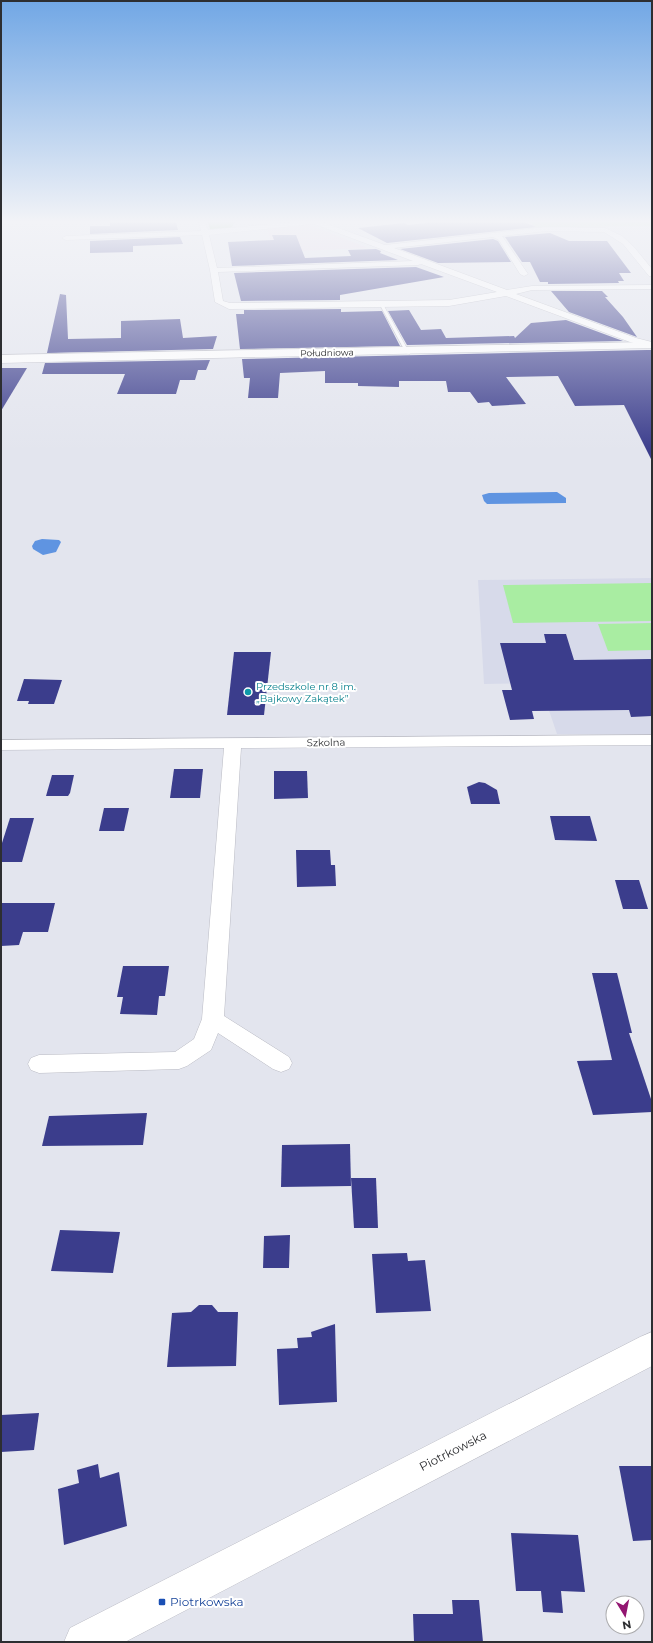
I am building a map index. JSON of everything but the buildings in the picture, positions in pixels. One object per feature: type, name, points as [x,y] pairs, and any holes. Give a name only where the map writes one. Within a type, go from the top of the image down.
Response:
[{"type":"street","points":[[218,299],[219,302],[225,305],[381,304],[458,302],[476,299]]},
{"type":"street","points":[[521,299],[633,340],[652,345]]},
{"type":"street","name":"Południowa","points":[[1,359],[407,352],[652,345]]},
{"type":"street","name":"Szkolna","points":[[1,745],[431,740],[652,740]]},
{"type":"street","points":[[40,1064],[179,1060],[203,1044],[212,1018],[233,743]]},
{"type":"street","points":[[212,1018],[281,1063]]},
{"type":"street","name":"Piotrkowska","points":[[84,1642],[652,1348]]},
{"type":"lane","points":[[381,304],[407,352]]},
{"type":"shaded area","points":[[652,578],[652,734],[557,734],[541,687],[532,683],[484,684],[478,580]]},
{"type":"green space","points":[[652,583],[652,621],[513,623],[503,585]]},
{"type":"green space","points":[[652,623],[652,650],[608,651],[598,624]]},
{"type":"water","points":[[557,492],[566,498],[566,503],[487,504],[482,495],[489,493]]},
{"type":"water","points":[[42,539],[59,540],[61,542],[56,552],[43,555],[33,549],[32,546],[35,541]]},
{"type":"place","name":"Przedszkole nr 8 im. „Bajkowy Zakątek”","points":[[248,692]]},
{"type":"place","name":"Piotrkowska","points":[[162,1602]]}]
